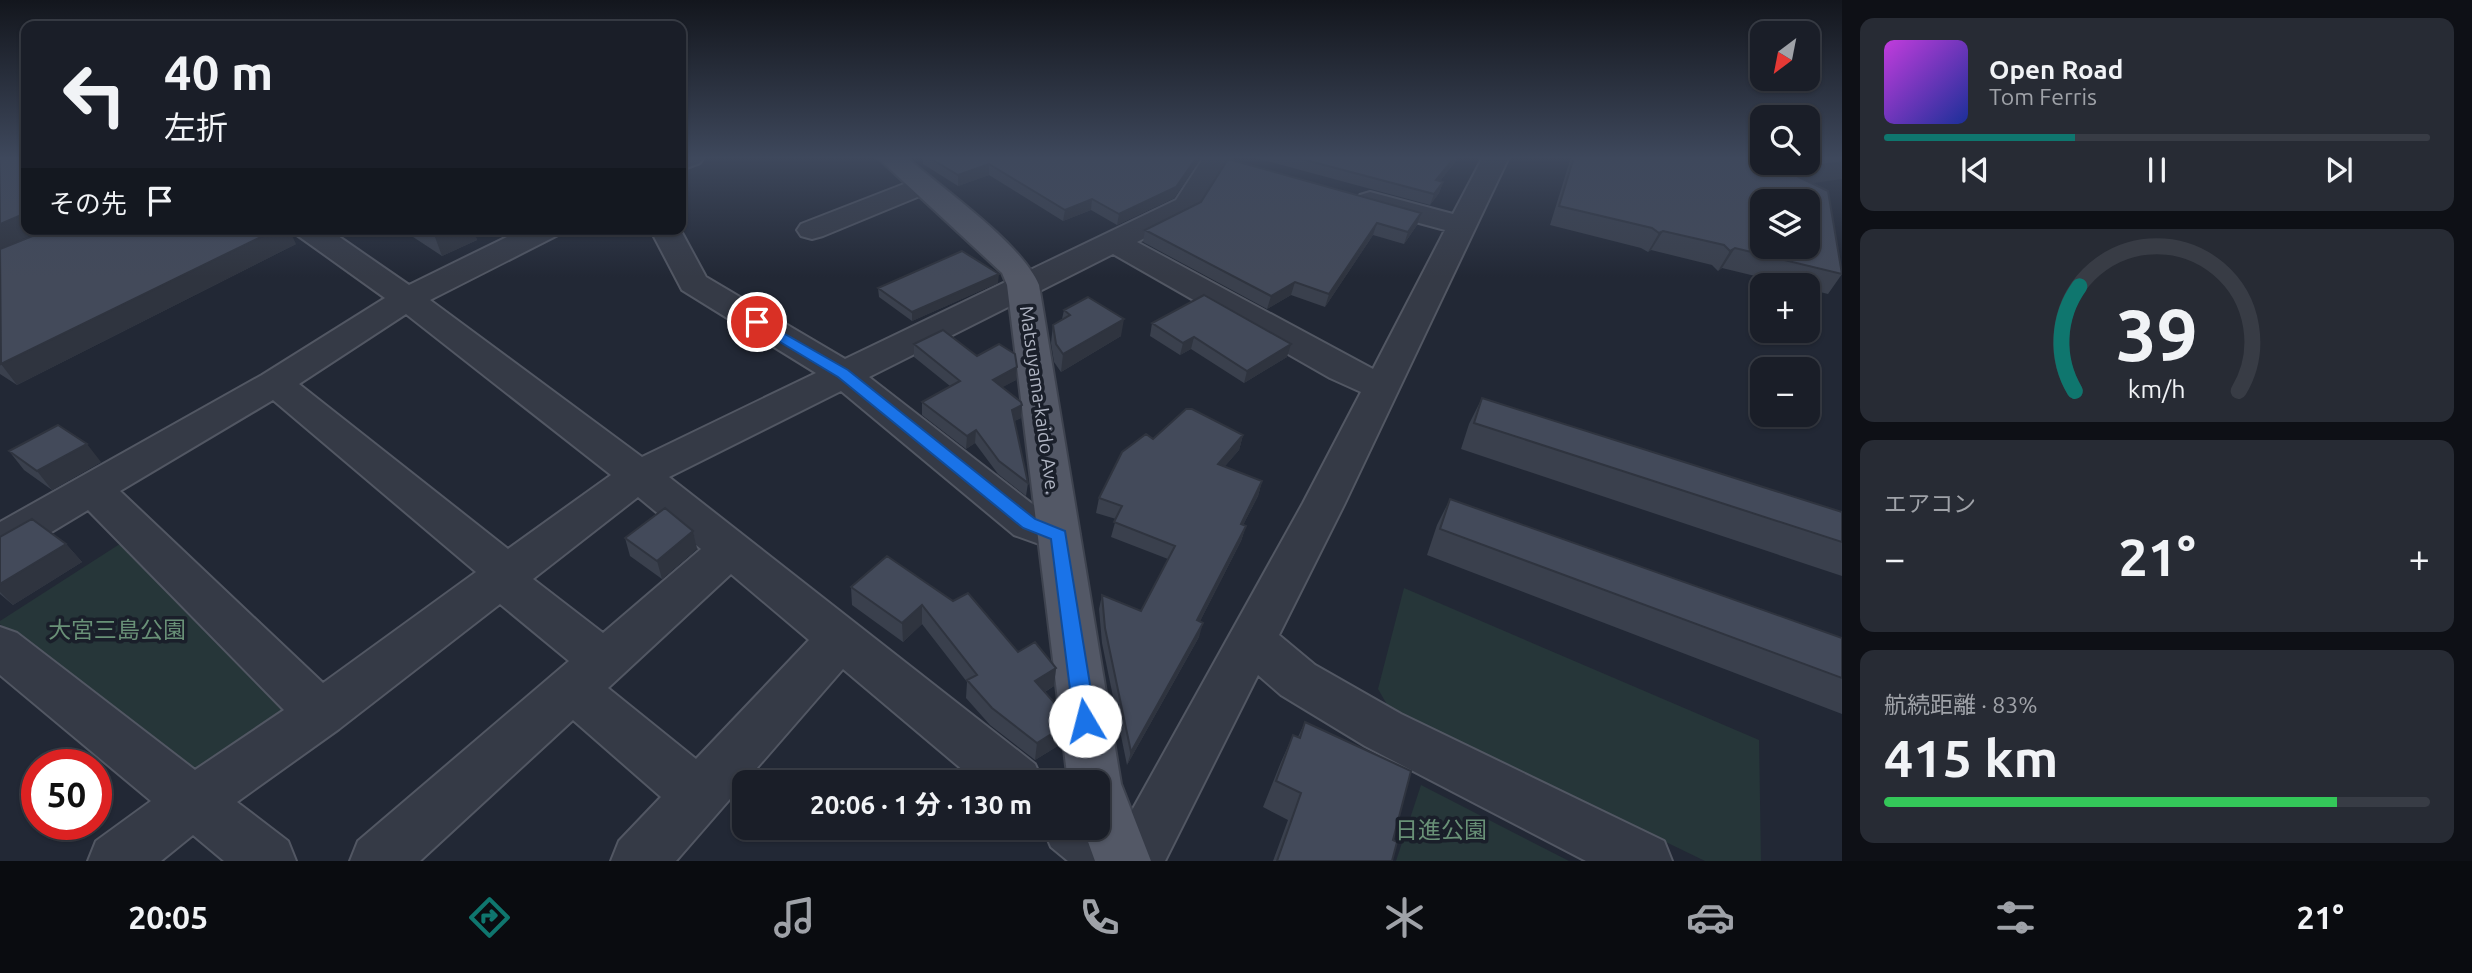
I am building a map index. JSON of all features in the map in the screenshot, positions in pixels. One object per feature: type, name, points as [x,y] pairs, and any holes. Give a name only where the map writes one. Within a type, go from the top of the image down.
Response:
[{"type":"main road","name":"Matsuyama-kaido Ave.","points":[[939,197],[1006,258],[1017,270],[1023,285],[1093,770]]},
{"type":"main road","points":[[1110,826],[1123,861]]},
{"type":"street","points":[[813,230],[858,197]]},
{"type":"street","points":[[116,861],[193,802],[321,713],[639,475],[1023,285],[1116,243],[1187,206],[1194,197]]},
{"type":"street","points":[[1357,197],[1462,226]]},
{"type":"street","points":[[1135,861],[1324,503],[1476,197]]},
{"type":"street","points":[[317,235],[409,298],[639,475],[1001,770]]},
{"type":"street","points":[[0,542],[275,383],[409,298],[535,235]]},
{"type":"street","points":[[668,235],[693,283],[843,374],[1029,524],[1059,536]]},
{"type":"street","points":[[1116,243],[1343,370],[1380,386]]},
{"type":"street","points":[[275,383],[504,575],[588,675],[699,795]]},
{"type":"street","points":[[92,489],[321,713]]},
{"type":"street","points":[[378,861],[730,549]]},
{"type":"street","points":[[639,861],[841,639]]},
{"type":"street","points":[[1251,640],[1298,680],[1383,730],[1644,861]]},
{"type":"street","points":[[0,648],[268,861]]},
{"type":"street","points":[[1087,840],[1112,861]]},
{"type":"green space","name":"大宮三島公園","points":[[126,540],[298,709],[199,788],[0,624],[0,621]]},
{"type":"green space","points":[[1404,588],[1759,740],[1761,861],[1705,861],[1389,708],[1378,689]]},
{"type":"green space","name":"日進公園","points":[[1421,785],[1569,861],[1396,861]]},
{"type":"building","points":[[0,197],[21,197],[21,215],[0,224]]},
{"type":"building","points":[[1044,197],[1155,197],[1119,214],[1092,199],[1065,210]]},
{"type":"building","points":[[1204,197],[1364,197],[1421,213],[1408,232],[1377,223],[1329,294],[1295,282],[1271,296],[1145,230],[1201,202]]},
{"type":"building","points":[[1562,197],[1750,197],[1750,252],[1735,248],[1730,251],[1724,245],[1663,231],[1659,233],[1652,228],[1559,206]]},
{"type":"building","points":[[1820,197],[1829,197],[1842,274],[1780,259],[1820,259]]},
{"type":"building","points":[[35,235],[265,235],[1,364],[0,249]]},
{"type":"building","points":[[962,251],[999,274],[912,312],[878,288]]},
{"type":"building","points":[[1204,295],[1291,344],[1247,371],[1194,337],[1183,343],[1152,323]]},
{"type":"building","points":[[1088,297],[1124,319],[1063,354],[1056,344],[1053,325],[1070,315],[1064,310]]},
{"type":"building","points":[[943,330],[977,356],[999,344],[1015,354],[1017,367],[993,380],[1021,402],[1022,405],[1012,410],[1028,483],[999,461],[976,430],[967,436],[922,402],[960,381],[914,344]]},
{"type":"building","points":[[1482,398],[1842,512],[1842,542],[1474,423]]},
{"type":"building","points":[[1186,409],[1192,409],[1243,435],[1218,464],[1262,481],[1241,524],[1246,526],[1197,620],[1203,623],[1131,752],[1105,628],[1102,595],[1141,611],[1175,546],[1114,522],[1122,506],[1099,498],[1122,452],[1146,434],[1153,439]]},
{"type":"building","points":[[58,425],[87,444],[37,471],[9,451]]},
{"type":"building","points":[[1450,499],[1842,638],[1842,678],[1440,529]]},
{"type":"building","points":[[665,508],[693,531],[657,561],[625,538]]},
{"type":"building","points":[[32,519],[66,544],[0,584],[0,537]]},
{"type":"building","points":[[887,556],[953,601],[968,593],[1018,652],[1035,642],[1056,668],[1035,681],[1059,708],[1053,712],[1064,726],[1037,743],[992,708],[967,680],[977,675],[922,605],[902,623],[851,587]]},
{"type":"building","points":[[1305,722],[1411,771],[1393,840],[1397,842],[1392,861],[1277,861],[1301,793],[1276,781],[1293,735],[1300,738]]},
{"type":"route","points":[[757,322],[843,374],[1029,524],[1059,536],[1085,721]]}]
